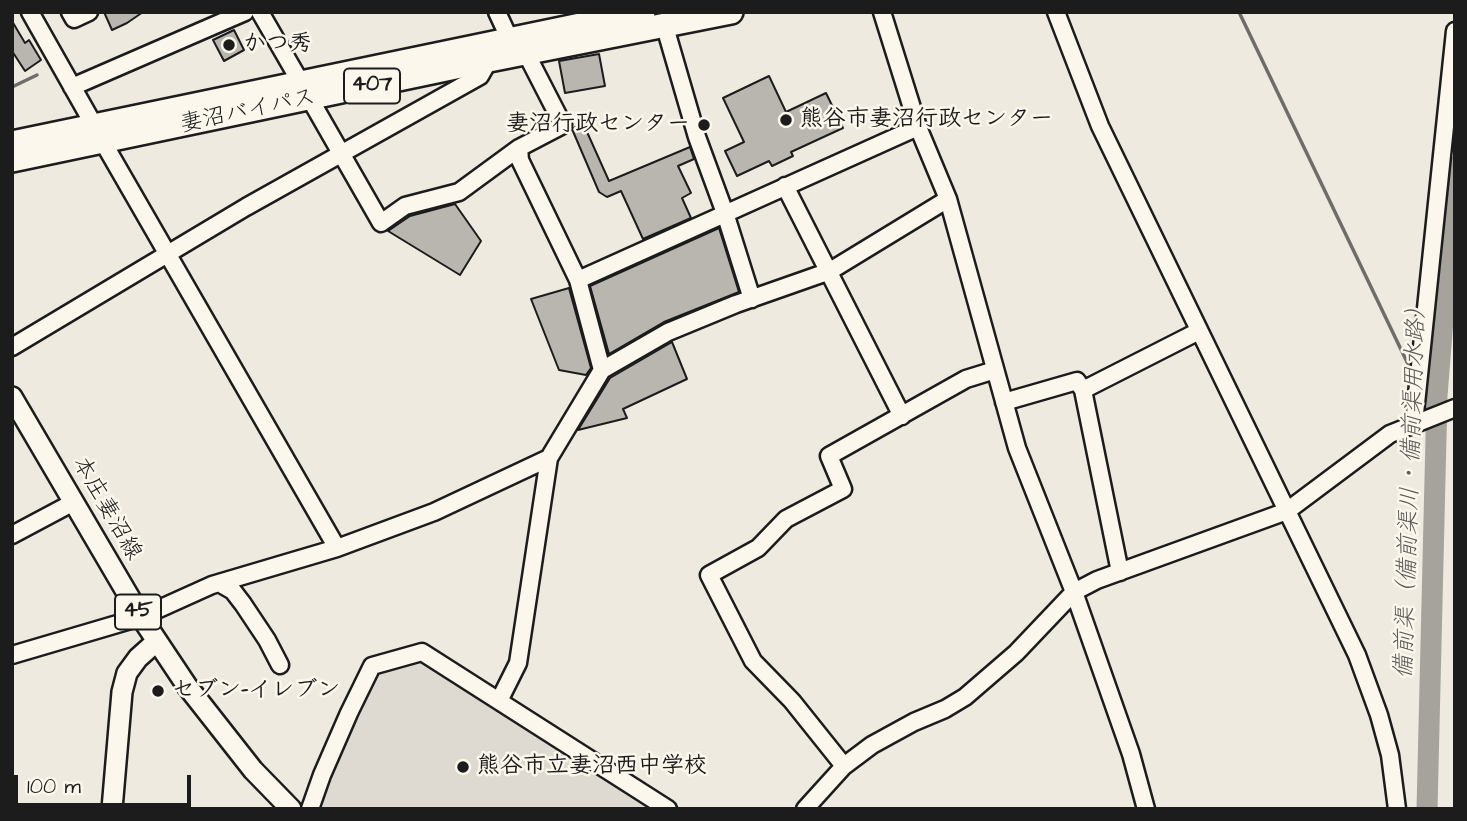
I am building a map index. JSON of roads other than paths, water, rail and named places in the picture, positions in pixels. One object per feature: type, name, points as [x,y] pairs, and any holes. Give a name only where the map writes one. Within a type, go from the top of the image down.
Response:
[{"type":"highway","name":"妻沼バイパス","points":[[12,160],[99,134],[518,47],[643,12]]},
{"type":"highway","name":"妻沼バイパス","points":[[306,91],[489,60],[518,47],[665,27],[731,12]]},
{"type":"highway","name":"妻沼バイパス","points":[[12,143],[99,134]]},
{"type":"main road","name":"本庄妻沼線","points":[[12,397],[157,641],[216,725],[253,770],[291,809]]},
{"type":"main road","points":[[112,809],[122,692],[127,673],[138,658],[157,641]]},
{"type":"street","points":[[30,12],[337,548]]},
{"type":"street","points":[[70,12],[74,19],[89,12]]},
{"type":"street","points":[[72,87],[245,12]]},
{"type":"street","points":[[260,12],[381,223],[405,206],[459,192],[519,148],[564,125],[497,12]]},
{"type":"street","points":[[882,12],[918,127],[947,200],[1017,448],[1074,592],[1131,754],[1146,809]]},
{"type":"street","points":[[1056,12],[1100,126],[1357,656],[1379,715],[1390,755],[1397,809]]},
{"type":"street","points":[[665,27],[697,137],[752,299]]},
{"type":"street","points":[[1419,421],[1455,31]]},
{"type":"street","points":[[12,347],[167,253],[480,76],[489,60]]},
{"type":"street","points":[[578,280],[918,127]]},
{"type":"street","points":[[519,148],[520,160],[578,280],[602,370]]},
{"type":"street","points":[[785,186],[902,416]]},
{"type":"street","points":[[499,701],[518,663],[549,458],[602,370],[668,332],[830,271],[947,200]]},
{"type":"street","points":[[1083,390],[1199,331]]},
{"type":"street","points":[[844,766],[792,701],[753,661],[709,575],[758,548],[786,519],[843,489],[829,456],[967,379],[995,370]]},
{"type":"street","points":[[1004,402],[1077,381],[1083,390],[1120,572]]},
{"type":"street","points":[[805,809],[844,766],[872,745],[965,697],[1016,653],[1074,592],[1097,580],[1287,511],[1390,434],[1455,409]]},
{"type":"street","points":[[12,655],[141,617],[219,583],[337,548],[434,512],[549,458]]},
{"type":"street","points":[[12,535],[74,502]]},
{"type":"street","points":[[219,583],[233,591],[243,604],[267,640],[280,666]]},
{"type":"street","points":[[310,809],[322,775],[372,666],[422,652],[667,809]]},
{"type":"waterway","points":[[1239,12],[1407,362],[1413,369]]},
{"type":"waterway","points":[[12,87],[37,75]]},
{"type":"waterway","name":"備前渠（備前渠川・備前渠用水路）","points":[[1427,809],[1437,396],[1455,167]]},
{"type":"waterway","points":[[1425,382],[1437,396]]},
{"type":"place","name":"かつ秀","points":[[229,45]]},
{"type":"place","name":"熊谷市妻沼行政センター","points":[[786,120]]},
{"type":"place","name":"妻沼行政センター","points":[[704,125]]},
{"type":"place","name":"セブン-イレブン","points":[[158,691]]},
{"type":"place","name":"熊谷市立妻沼西中学校","points":[[463,767]]}]
